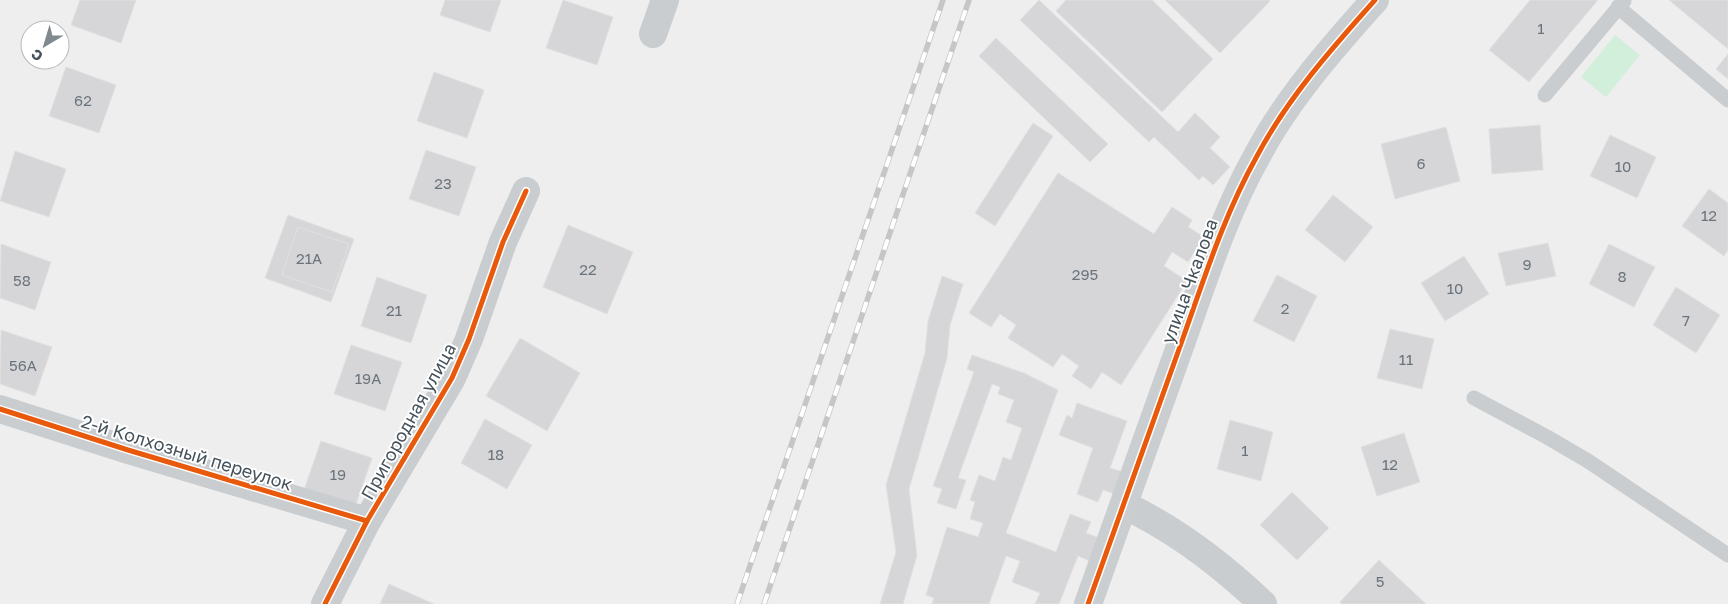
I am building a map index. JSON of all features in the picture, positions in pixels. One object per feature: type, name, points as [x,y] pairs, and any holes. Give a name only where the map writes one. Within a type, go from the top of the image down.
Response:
[{"type":"street","points":[[653,34],[665,0]]},
{"type":"street","name":"улица Чкалова","points":[[1088,604],[1200,290],[1241,187],[1257,155],[1285,110],[1322,62],[1375,0]]},
{"type":"street","name":"Пригородная улица","points":[[325,604],[367,521],[452,378],[469,339],[503,242],[526,191]]},
{"type":"street","name":"2-й Колхозный переулок","points":[[0,409],[367,521]]},
{"type":"street","points":[[1124,505],[1168,528],[1208,555],[1263,604]]},
{"type":"lane","points":[[1545,95],[1621,4],[1728,100]]},
{"type":"lane","points":[[1474,398],[1588,461],[1728,555]]},
{"type":"green space","points":[[1615,35],[1640,55],[1606,97],[1581,77]]},
{"type":"building","points":[[80,0],[136,0],[121,43],[71,25]]},
{"type":"building","points":[[445,0],[501,0],[490,32],[440,15]]},
{"type":"building","points":[[563,0],[613,17],[597,65],[546,48]]},
{"type":"building","points":[[1039,0],[1178,132],[1195,113],[1220,137],[1210,148],[1230,167],[1213,185],[1203,176],[1199,180],[1154,137],[1149,142],[1020,20]]},
{"type":"building","points":[[1066,0],[1152,0],[1213,59],[1162,112],[1056,11]]},
{"type":"building","points":[[1165,0],[1269,0],[1270,1],[1220,53]]},
{"type":"building","points":[[1530,0],[1598,0],[1529,82],[1489,50]]},
{"type":"building","points":[[1669,0],[1728,0],[1728,49]]},
{"type":"building","points":[[996,38],[1108,144],[1090,162],[979,56]]},
{"type":"building","points":[[1728,54],[1728,79],[1716,69]]},
{"type":"building","points":[[70,68],[116,85],[99,133],[49,116],[65,70]]},
{"type":"building","points":[[434,72],[484,90],[467,138],[417,121]]},
{"type":"building","points":[[1033,123],[1053,136],[995,226],[975,213]]},
{"type":"building","points":[[1540,125],[1543,170],[1492,174],[1489,129]]},
{"type":"building","points":[[1446,127],[1460,181],[1395,199],[1381,144]]},
{"type":"building","points":[[1610,135],[1656,157],[1637,198],[1590,176]]},
{"type":"building","points":[[426,150],[476,167],[459,216],[409,199]]},
{"type":"building","points":[[15,151],[66,169],[49,217],[0,201]]},
{"type":"building","points":[[1058,173],[1154,234],[1172,207],[1192,220],[1188,227],[1204,237],[1188,262],[1172,252],[1164,266],[1187,281],[1121,385],[1102,372],[1091,389],[1072,376],[1079,366],[1062,354],[1053,367],[1008,338],[1016,325],[1000,314],[991,327],[969,313]]},
{"type":"building","points":[[1709,189],[1728,203],[1728,250],[1724,256],[1682,226]]},
{"type":"building","points":[[1333,195],[1373,227],[1345,262],[1305,230]]},
{"type":"building","points":[[288,215],[354,239],[331,302],[265,278]]},
{"type":"building","points":[[568,225],[633,252],[607,314],[543,287]]},
{"type":"building","points":[[298,227],[349,244],[332,292],[282,275]]},
{"type":"building","points":[[1548,243],[1556,276],[1506,286],[1498,253]]},
{"type":"building","points":[[1,244],[51,262],[35,310],[0,298]]},
{"type":"building","points":[[1609,244],[1655,267],[1634,307],[1589,284]]},
{"type":"building","points":[[1464,256],[1489,294],[1445,321],[1421,283]]},
{"type":"building","points":[[1277,275],[1317,296],[1294,342],[1253,321]]},
{"type":"building","points":[[942,276],[963,284],[950,325],[947,358],[909,489],[917,555],[903,604],[880,604],[896,552],[886,485],[925,353],[928,321]]},
{"type":"building","points":[[377,277],[427,295],[411,343],[361,326]]},
{"type":"building","points":[[1676,287],[1720,315],[1696,353],[1653,325]]},
{"type":"building","points":[[1390,329],[1434,339],[1422,389],[1377,378]]},
{"type":"building","points":[[1,330],[52,347],[35,396],[0,384]]},
{"type":"building","points":[[520,338],[580,373],[547,431],[486,396]]},
{"type":"building","points":[[351,345],[402,362],[385,411],[334,394]]},
{"type":"building","points":[[972,355],[1024,373],[1058,390],[1006,533],[1056,552],[1070,514],[1091,522],[1086,533],[1099,538],[1090,561],[1078,556],[1059,604],[1035,604],[1040,593],[1012,582],[1020,561],[1006,556],[989,604],[932,604],[934,598],[926,595],[947,527],[978,537],[983,523],[970,519],[975,502],[970,500],[979,475],[995,481],[1003,457],[1011,460],[1022,428],[1006,422],[1014,400],[998,394],[1000,387],[992,384],[958,478],[966,480],[956,509],[937,503],[942,489],[933,486],[974,372],[967,369]]},
{"type":"building","points":[[1077,403],[1127,421],[1110,468],[1123,472],[1115,494],[1103,490],[1098,502],[1077,494],[1093,448],[1059,435],[1067,415],[1072,418]]},
{"type":"building","points":[[485,419],[532,445],[507,489],[461,463]]},
{"type":"building","points":[[1230,420],[1273,432],[1261,481],[1217,469]]},
{"type":"building","points":[[1404,433],[1420,482],[1377,496],[1361,447]]},
{"type":"building","points":[[321,441],[372,458],[355,507],[304,490]]},
{"type":"building","points":[[1292,492],[1329,528],[1297,560],[1260,525]]},
{"type":"building","points":[[1379,560],[1426,604],[1342,604],[1340,602]]},
{"type":"building","points":[[389,584],[434,604],[380,604]]},
{"type":"railway","points":[[737,604],[943,0]]},
{"type":"railway","points":[[764,604],[969,0]]},
{"type":"cycle path","points":[[1088,604],[1208,268],[1235,200],[1282,114],[1327,55],[1375,0]]},
{"type":"cycle path","points":[[325,604],[367,521],[452,378],[469,339],[503,242],[526,191]]},
{"type":"cycle path","points":[[0,409],[128,450],[367,521]]}]
